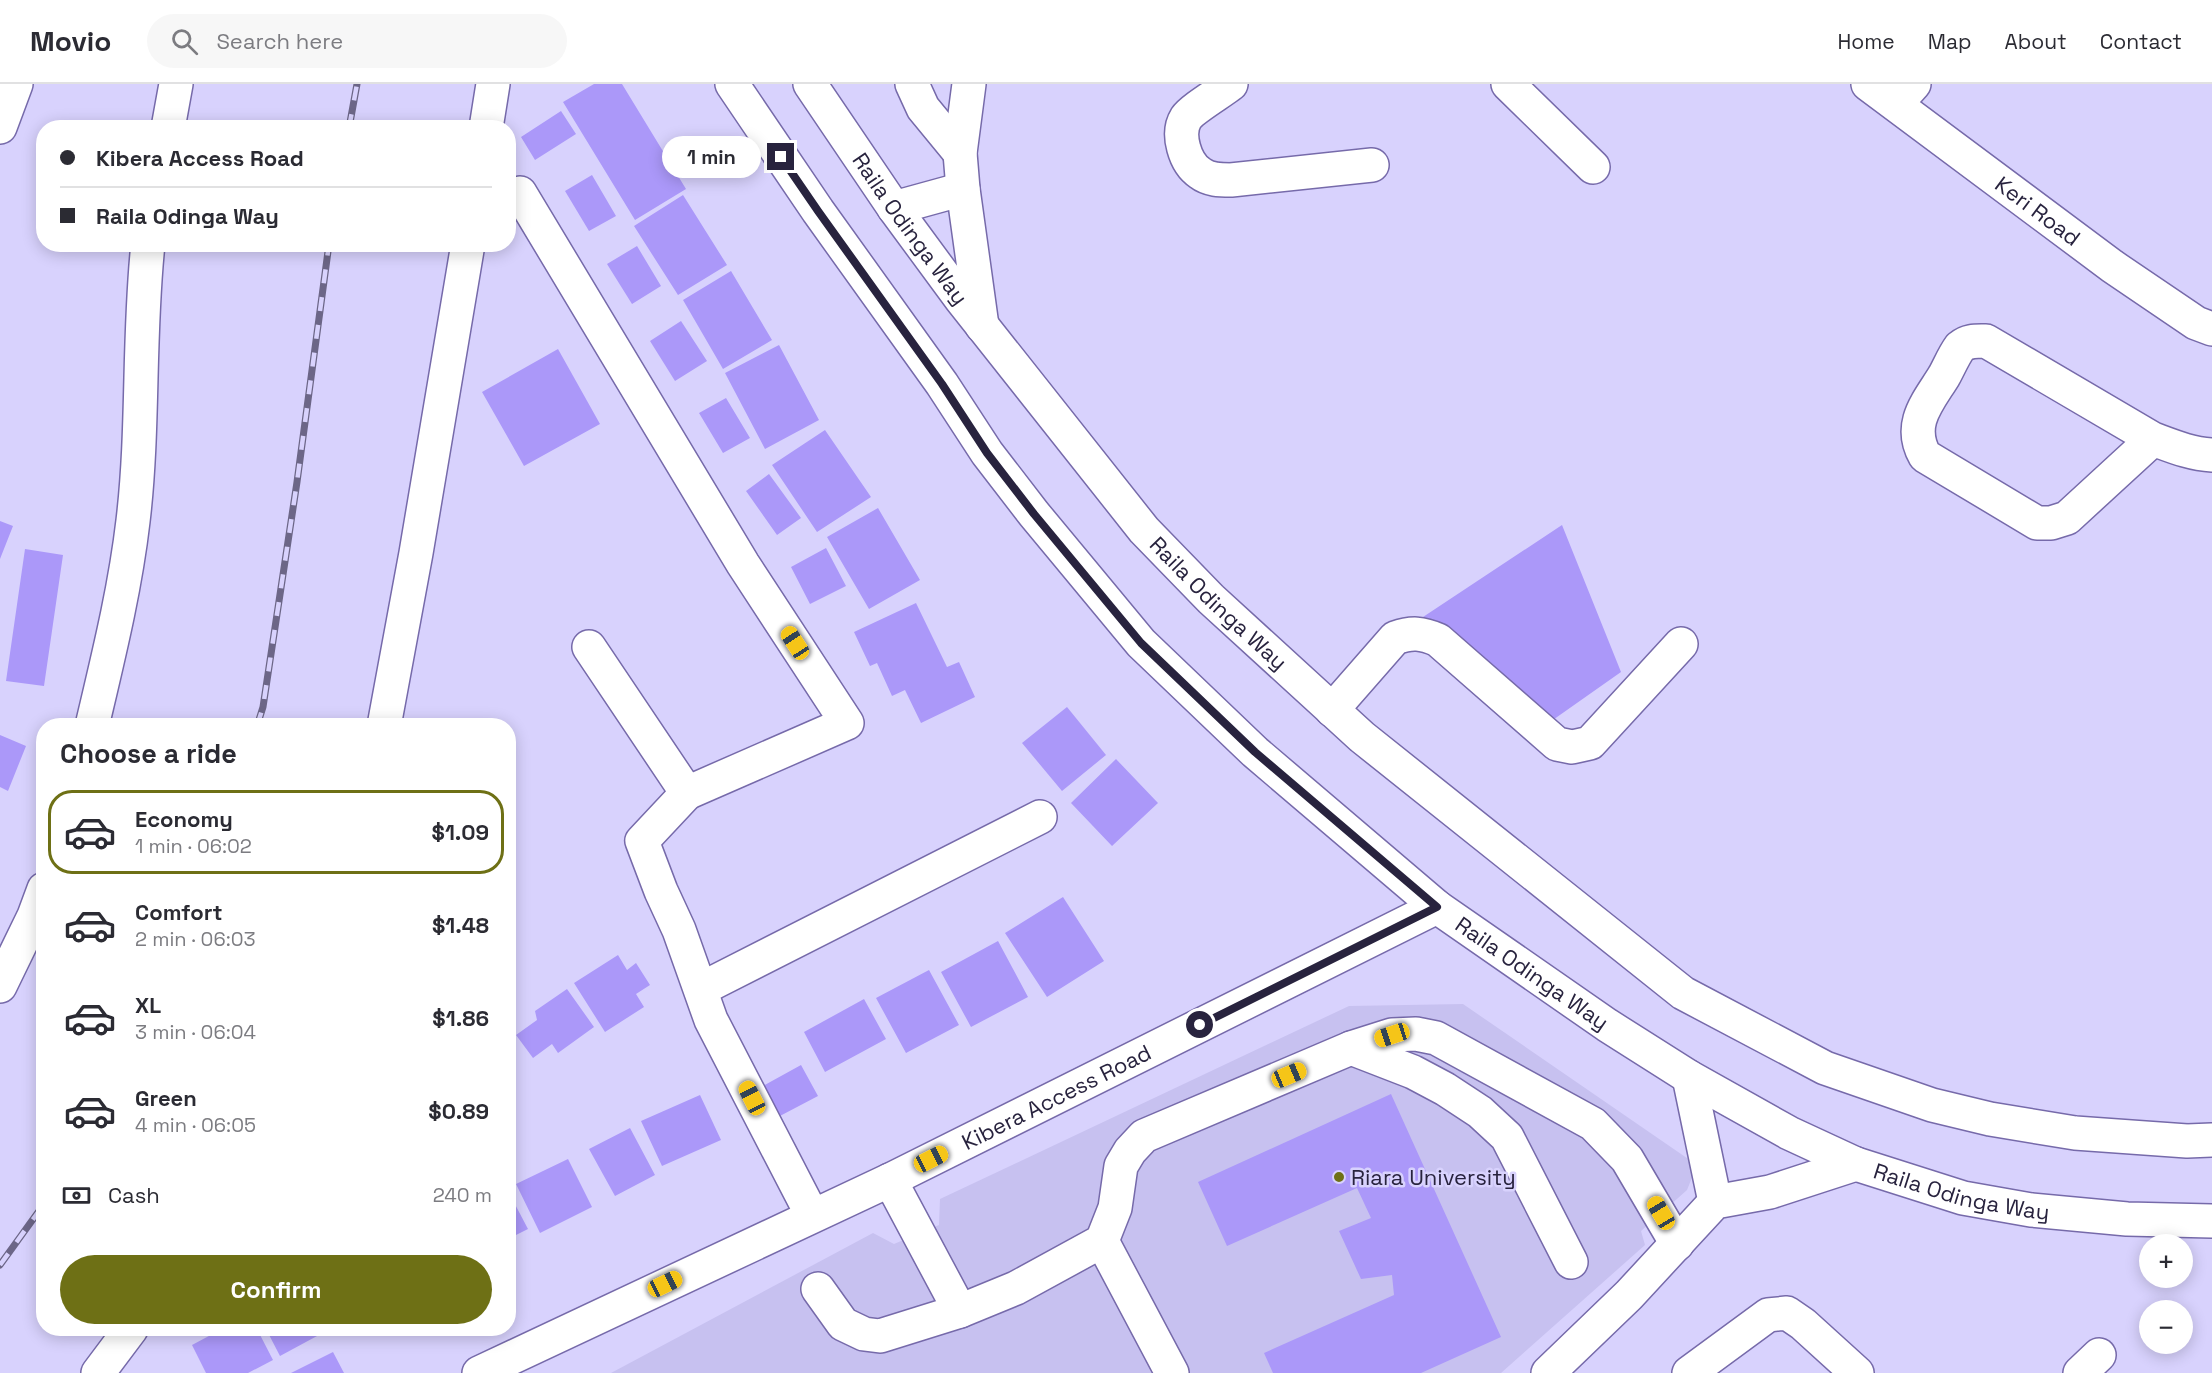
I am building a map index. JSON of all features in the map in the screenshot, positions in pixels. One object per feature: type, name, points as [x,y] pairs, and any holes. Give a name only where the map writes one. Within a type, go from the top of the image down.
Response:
[{"type":"street","points":[[0,127],[16,84]]},
{"type":"street","points":[[169,120],[176,84]]},
{"type":"street","points":[[487,120],[493,84]]},
{"type":"street","name":"Raila Odinga Way","points":[[732,84],[818,211],[942,384],[987,453],[1034,514],[1141,643],[1255,752],[1437,907],[1607,1025],[1689,1077],[1789,1133],[1856,1164],[1963,1198],[2031,1210],[2127,1219],[2212,1221]]},
{"type":"street","name":"Raila Odinga Way","points":[[810,84],[894,208],[982,326],[1144,530],[1211,599],[1362,737],[1683,993],[1825,1068],[1914,1100],[1990,1119],[2075,1133],[2187,1141],[2212,1140]]},
{"type":"street","points":[[912,84],[923,108],[960,153]]},
{"type":"street","points":[[969,84],[960,153],[982,326]]},
{"type":"street","points":[[1231,84],[1187,117],[1182,128],[1188,160],[1199,173],[1214,180],[1231,180],[1372,165]]},
{"type":"street","name":"Keri Road","points":[[1868,84],[1905,94],[2112,266],[2196,323],[2212,329]]},
{"type":"street","points":[[1527,91],[1593,167]]},
{"type":"street","points":[[894,208],[963,189]]},
{"type":"street","points":[[520,193],[743,564],[847,723],[687,793],[642,841],[679,930],[711,1020],[812,1215]]},
{"type":"street","points":[[94,718],[115,630],[133,520],[147,252]]},
{"type":"street","points":[[385,718],[467,252]]},
{"type":"street","points":[[2153,439],[2067,518],[2051,523],[2037,522],[1925,456],[1919,445],[1917,434],[1920,415],[1961,347],[1972,340],[1986,341],[2153,439],[2177,448],[2212,455]]},
{"type":"street","points":[[1332,710],[1395,638],[1408,633],[1423,633],[1438,640],[1557,744],[1572,747],[1590,743],[1681,644]]},
{"type":"street","points":[[589,647],[687,793]]},
{"type":"street","points":[[701,989],[1040,817]]},
{"type":"street","name":"Kibera Access Road","points":[[479,1373],[890,1180],[1437,907]]},
{"type":"street","points":[[0,986],[36,911]]},
{"type":"street","points":[[818,1288],[843,1324],[864,1334],[880,1336],[960,1311],[1016,1288],[1102,1241],[1115,1208],[1121,1166],[1130,1151],[1144,1136],[1351,1048],[1392,1035],[1416,1034],[1436,1038],[1593,1124],[1627,1159],[1677,1244]]},
{"type":"street","points":[[1351,1048],[1413,1072],[1445,1089],[1480,1112],[1507,1137],[1571,1262]]},
{"type":"street","points":[[1689,1077],[1715,1202]]},
{"type":"street","points":[[1567,1367],[1715,1202],[1770,1192],[1856,1164]]},
{"type":"street","points":[[890,1180],[960,1311]]},
{"type":"street","points":[[1102,1241],[1172,1373]]},
{"type":"street","points":[[1689,1373],[1768,1315],[1787,1313],[1803,1324],[1857,1373]]},
{"type":"street","points":[[98,1373],[126,1336]]},
{"type":"shaded area","name":"Riara University","points":[[1463,1004],[1697,1165],[1687,1190],[1641,1231],[1645,1245],[1501,1373],[611,1373],[873,1233],[894,1244],[939,1225],[940,1199],[1349,1006]]},
{"type":"building","points":[[594,84],[622,84],[686,189],[635,220],[563,102]]},
{"type":"building","points":[[561,111],[576,134],[535,160],[521,137]]},
{"type":"building","points":[[592,175],[616,216],[589,231],[565,191]]},
{"type":"building","points":[[683,195],[727,265],[678,295],[634,226]]},
{"type":"building","points":[[637,246],[661,286],[632,304],[607,264]]},
{"type":"building","points":[[731,271],[772,340],[723,369],[683,300]]},
{"type":"building","points":[[681,321],[707,361],[675,381],[650,341]]},
{"type":"building","points":[[779,345],[819,420],[765,449],[725,373]]},
{"type":"building","points":[[558,349],[600,424],[524,466],[482,392]]},
{"type":"building","points":[[726,398],[750,438],[723,453],[699,413]]},
{"type":"building","points":[[825,430],[871,497],[817,532],[772,465]]},
{"type":"building","points":[[769,474],[801,518],[777,535],[746,491]]},
{"type":"building","points":[[878,508],[920,580],[869,609],[827,537]]},
{"type":"building","points":[[0,521],[13,526],[0,559]]},
{"type":"building","points":[[1562,525],[1621,672],[1540,729],[1423,617]]},
{"type":"building","points":[[826,548],[846,586],[810,604],[791,567]]},
{"type":"building","points":[[25,549],[63,555],[44,686],[6,681]]},
{"type":"building","points":[[916,603],[947,667],[959,662],[975,697],[921,723],[905,690],[892,696],[877,663],[870,666],[854,632]]},
{"type":"building","points":[[1067,707],[1106,755],[1062,791],[1022,743]]},
{"type":"building","points":[[0,735],[26,746],[8,791],[0,787]]},
{"type":"building","points":[[1116,759],[1158,803],[1112,846],[1071,803]]},
{"type":"building","points":[[1063,897],[1104,961],[1047,997],[1005,933]]},
{"type":"building","points":[[998,941],[1028,997],[971,1027],[941,972]]},
{"type":"building","points":[[618,955],[627,970],[636,963],[650,985],[636,994],[644,1007],[605,1032],[574,983]]},
{"type":"building","points":[[929,970],[959,1025],[906,1053],[876,998]]},
{"type":"building","points":[[567,989],[594,1027],[558,1053],[552,1044],[533,1058],[516,1035],[537,1020],[535,1011]]},
{"type":"building","points":[[864,999],[886,1039],[825,1072],[804,1032]]},
{"type":"building","points":[[801,1065],[818,1096],[778,1117],[761,1087]]},
{"type":"building","points":[[1391,1094],[1501,1337],[1421,1373],[1273,1373],[1264,1353],[1394,1295],[1392,1275],[1361,1279],[1339,1231],[1371,1218],[1357,1188],[1227,1246],[1198,1182]]},
{"type":"building","points":[[700,1095],[721,1140],[662,1166],[641,1121]]},
{"type":"building","points":[[630,1128],[655,1175],[615,1196],[589,1149]]},
{"type":"building","points":[[568,1159],[592,1207],[540,1233],[516,1184]]},
{"type":"building","points":[[516,1206],[528,1229],[516,1235]]},
{"type":"building","points":[[209,1336],[261,1336],[273,1360],[248,1373],[206,1373],[192,1345]]},
{"type":"building","points":[[270,1336],[317,1336],[280,1356]]},
{"type":"building","points":[[333,1352],[344,1373],[291,1373]]},
{"type":"railway","points":[[350,120],[357,84]]},
{"type":"railway","points":[[260,718],[297,482],[328,252]]},
{"type":"railway","points":[[0,1265],[36,1215]]},
{"type":"place","name":"Riara University","points":[[1339,1177]]},
{"type":"route","points":[[781,157],[942,384],[987,453],[1034,514],[1141,643],[1255,752],[1437,907],[1200,1025]]}]
